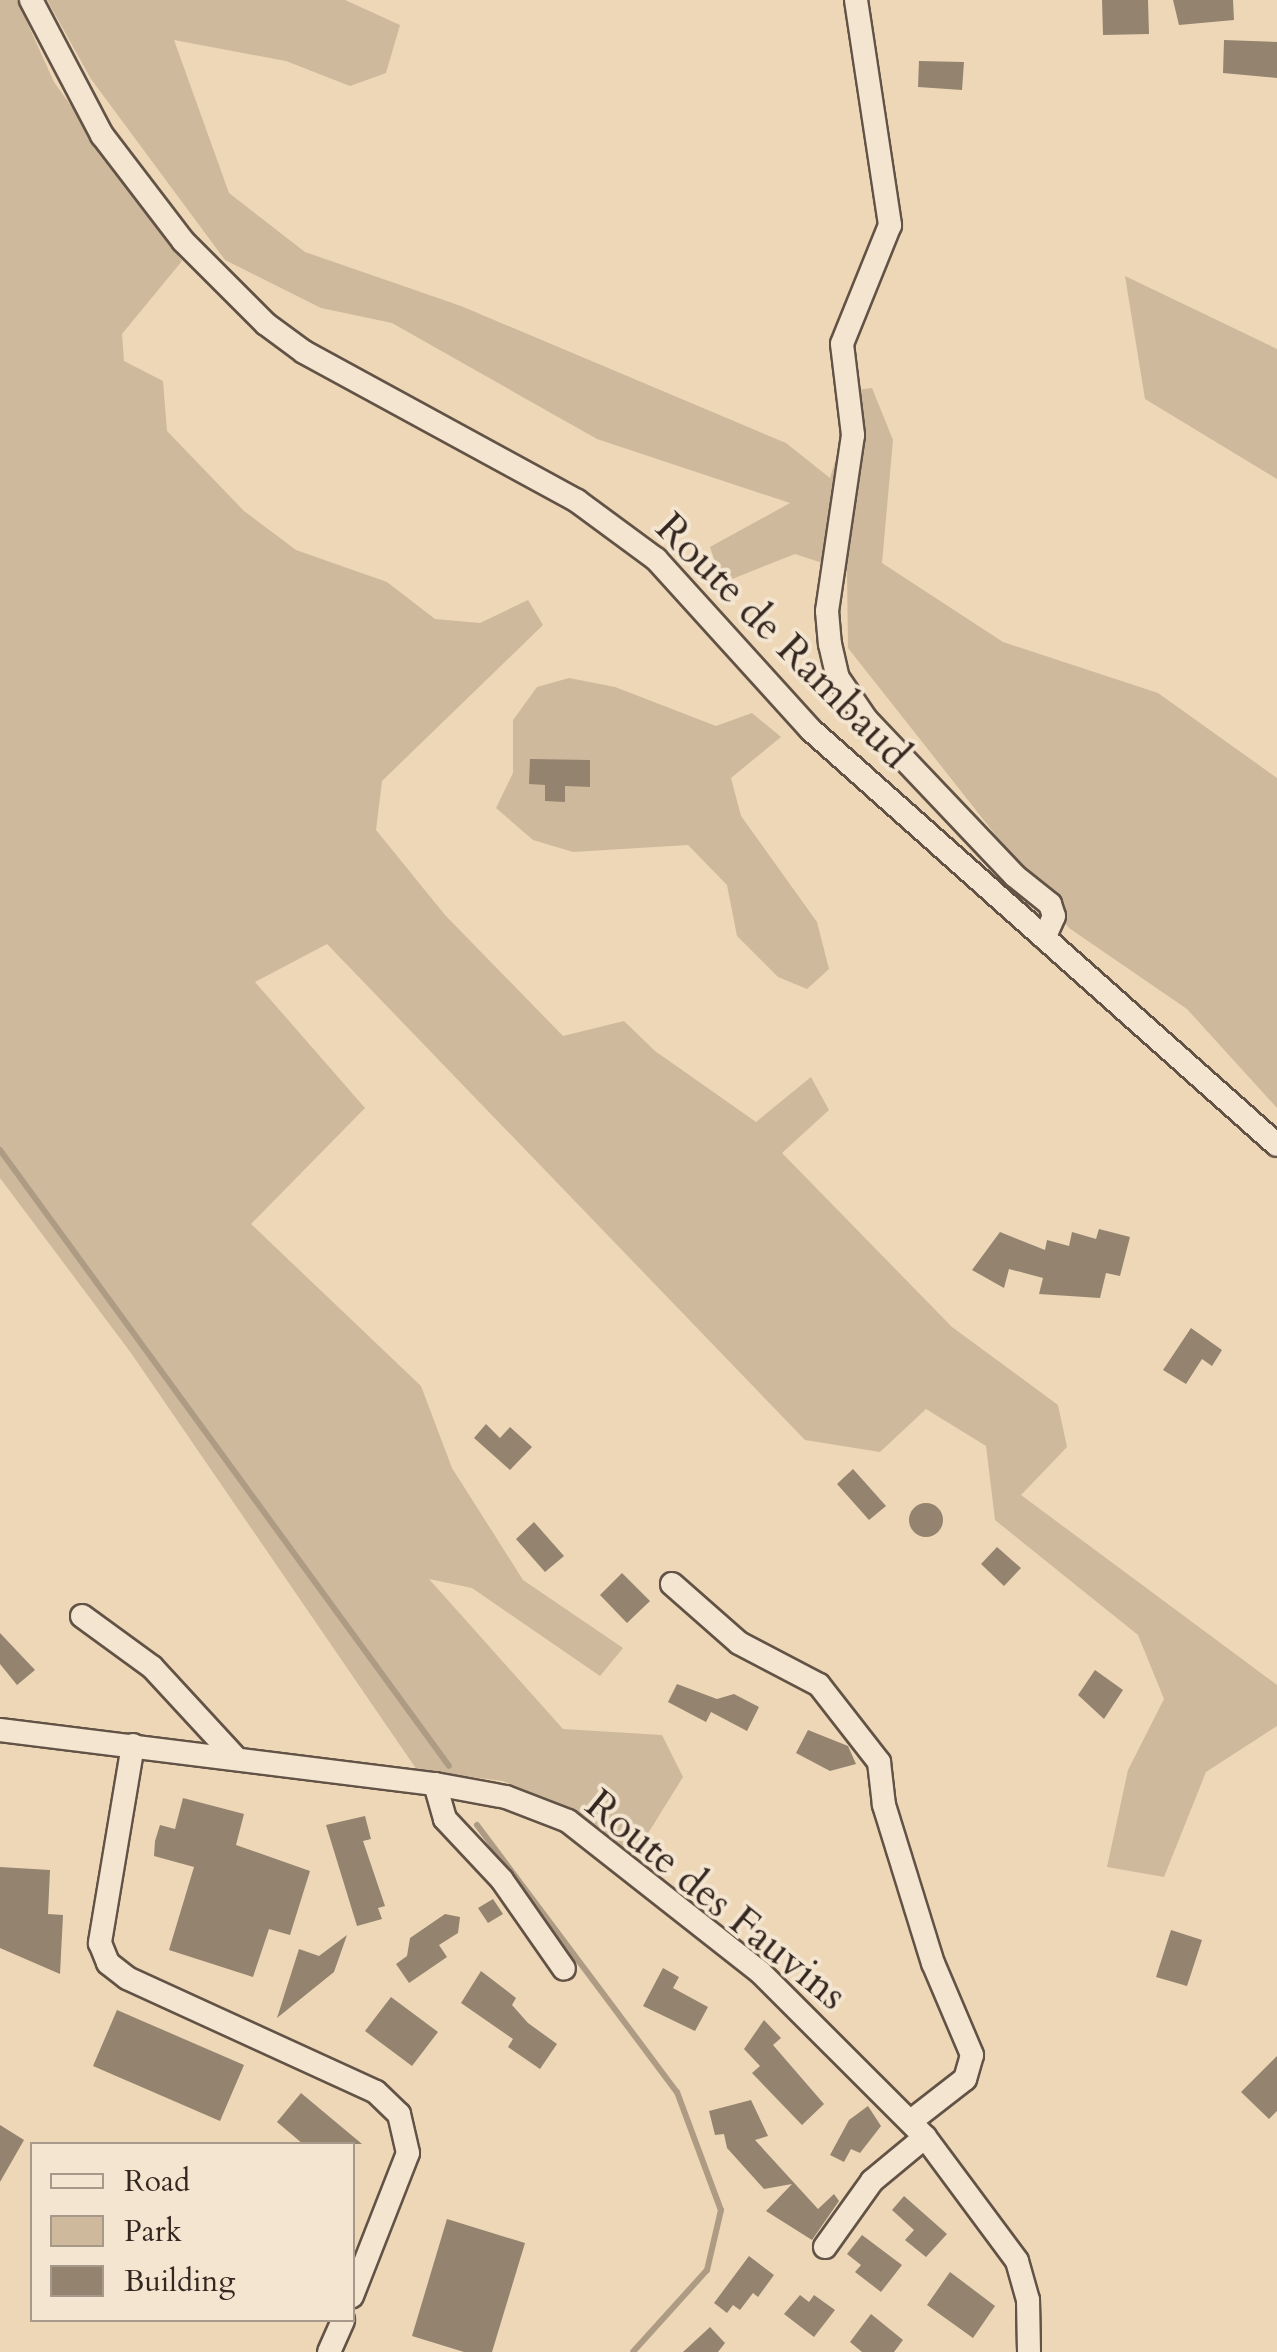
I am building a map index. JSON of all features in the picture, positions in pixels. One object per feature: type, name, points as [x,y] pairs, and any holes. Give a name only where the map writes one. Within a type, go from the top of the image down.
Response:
[{"type":"street","name":"Route de Rambaud","points":[[31,0],[102,135],[183,241],[246,306],[304,352],[527,470],[656,559],[810,729],[1277,1145]]},
{"type":"street","points":[[856,0],[890,225],[842,344],[853,436],[828,611],[830,644],[838,678],[866,719],[1014,876],[1050,904],[1054,916],[1044,938]]},
{"type":"street","points":[[672,1584],[739,1643],[819,1685],[879,1762],[884,1805],[934,1963],[972,2055],[965,2078],[872,2181],[825,2247]]},
{"type":"street","points":[[82,1616],[152,1668],[237,1759]]},
{"type":"street","name":"Route des Fauvins","points":[[0,1730],[435,1784],[532,1806],[602,1843],[760,1972],[918,2129],[1017,2262],[1028,2300],[1029,2352]]},
{"type":"street","points":[[133,1745],[100,1943],[108,1962],[127,1978],[376,2092],[398,2114],[408,2153],[355,2288]]},
{"type":"street","points":[[435,1784],[445,1819],[502,1880],[564,1969]]},
{"type":"street","points":[[329,2352],[342,2322]]},
{"type":"green space","points":[[0,0],[17,0],[54,82],[182,261],[122,334],[124,361],[163,381],[167,431],[244,511],[296,550],[387,582],[435,619],[480,623],[528,600],[543,625],[382,781],[376,830],[445,915],[563,1036],[624,1021],[655,1051],[756,1122],[811,1077],[829,1110],[782,1153],[952,1327],[1058,1405],[1067,1447],[1021,1495],[1277,1685],[1277,1726],[1206,1772],[1164,1877],[1107,1867],[1128,1770],[1164,1699],[1138,1635],[995,1520],[986,1446],[926,1409],[880,1452],[805,1440],[327,944],[255,982],[365,1108],[251,1224],[421,1386],[452,1468],[523,1580],[623,1648],[600,1676],[472,1588],[429,1579],[563,1729],[662,1735],[683,1777],[634,1856],[585,1816],[503,1781],[417,1770],[131,1353],[0,1178]]},
{"type":"green space","points":[[47,0],[345,0],[400,25],[386,73],[350,86],[286,61],[174,40],[229,193],[305,252],[461,306],[786,443],[830,478],[857,390],[872,388],[893,440],[882,563],[1003,642],[1158,693],[1277,778],[1277,1108],[1187,1009],[1069,928],[848,648],[847,571],[795,554],[722,583],[710,547],[790,503],[597,439],[392,323],[321,308],[225,260],[91,79]]},
{"type":"green space","points":[[1125,276],[1277,349],[1277,479],[1145,399]]},
{"type":"green space","points":[[569,678],[615,687],[716,726],[752,713],[781,737],[731,778],[741,816],[817,922],[829,969],[807,989],[778,977],[737,936],[727,885],[688,845],[573,852],[533,840],[496,808],[513,773],[513,720],[537,687]]},
{"type":"building","points":[[1102,0],[1148,0],[1149,34],[1103,35]]},
{"type":"building","points":[[1173,0],[1233,0],[1234,20],[1179,25]]},
{"type":"building","points":[[1224,40],[1277,42],[1277,78],[1223,73]]},
{"type":"building","points":[[919,61],[964,62],[962,90],[918,87]]},
{"type":"building","points":[[530,759],[590,760],[590,787],[565,786],[565,802],[545,801],[545,785],[529,784]]},
{"type":"building","points":[[1099,1229],[1130,1237],[1120,1276],[1106,1273],[1100,1298],[1039,1294],[1043,1278],[1009,1269],[1004,1288],[972,1270],[1000,1232],[1045,1250],[1047,1240],[1069,1246],[1072,1232],[1096,1239]]},
{"type":"building","points":[[1191,1328],[1222,1350],[1212,1366],[1202,1359],[1186,1384],[1163,1370]]},
{"type":"building","points":[[486,1424],[500,1438],[510,1427],[532,1447],[510,1470],[474,1438]]},
{"type":"building","points":[[853,1469],[886,1506],[869,1520],[837,1484]]},
{"type":"building","points":[[926,1503],[938,1508],[943,1520],[938,1532],[926,1537],[914,1532],[909,1520],[914,1508]]},
{"type":"building","points":[[534,1522],[564,1556],[545,1572],[516,1539]]},
{"type":"building","points":[[997,1547],[1021,1568],[1004,1586],[981,1564]]},
{"type":"building","points":[[622,1573],[650,1601],[627,1623],[600,1595]]},
{"type":"building","points":[[0,1633],[35,1670],[17,1685],[0,1664]]},
{"type":"building","points":[[1095,1670],[1123,1690],[1104,1719],[1078,1695]]},
{"type":"building","points":[[677,1684],[717,1699],[734,1694],[759,1707],[747,1731],[711,1712],[706,1722],[668,1702]]},
{"type":"building","points":[[808,1730],[848,1746],[856,1764],[830,1771],[796,1753]]},
{"type":"building","points":[[183,1798],[244,1814],[236,1845],[310,1871],[290,1935],[269,1929],[253,1977],[169,1950],[194,1867],[154,1856],[155,1841],[160,1825],[175,1829]]},
{"type":"building","points":[[365,1816],[371,1839],[363,1841],[385,1906],[378,1908],[382,1919],[357,1926],[326,1825]]},
{"type":"building","points":[[0,1867],[50,1870],[48,1914],[63,1915],[60,1974],[0,1948]]},
{"type":"building","points":[[493,1899],[503,1914],[488,1923],[478,1908]]},
{"type":"building","points":[[445,1914],[460,1917],[458,1933],[439,1945],[447,1957],[409,1983],[396,1964],[407,1956],[410,1938]]},
{"type":"building","points":[[1171,1930],[1202,1940],[1187,1986],[1156,1977]]},
{"type":"building","points":[[347,1935],[334,1972],[277,2018],[299,1949],[319,1956]]},
{"type":"building","points":[[663,1968],[679,1977],[673,1988],[708,2007],[695,2031],[643,2006]]},
{"type":"building","points":[[481,1971],[516,1998],[512,2005],[528,2023],[557,2044],[540,2069],[508,2047],[513,2039],[461,2003]]},
{"type":"building","points":[[391,1997],[438,2032],[412,2066],[365,2031]]},
{"type":"building","points":[[117,2010],[244,2065],[220,2121],[93,2066]]},
{"type":"building","points":[[764,2020],[781,2038],[773,2045],[824,2104],[802,2125],[752,2073],[760,2066],[744,2049]]},
{"type":"building","points":[[1277,2056],[1277,2111],[1269,2119],[1241,2092]]},
{"type":"building","points":[[301,2093],[362,2144],[301,2142],[277,2122]]},
{"type":"building","points":[[751,2100],[768,2136],[755,2140],[818,2209],[834,2194],[839,2201],[812,2240],[766,2211],[792,2184],[764,2189],[727,2148],[724,2134],[715,2135],[709,2111]]},
{"type":"building","points":[[868,2106],[881,2126],[860,2153],[851,2149],[844,2162],[830,2155],[849,2120]]},
{"type":"building","points":[[0,2125],[24,2140],[0,2182]]},
{"type":"building","points":[[904,2196],[947,2234],[926,2257],[905,2240],[914,2230],[892,2210]]},
{"type":"building","points":[[447,2219],[525,2243],[492,2352],[464,2352],[412,2336]]},
{"type":"building","points":[[862,2235],[902,2265],[881,2292],[855,2272],[861,2265],[847,2254]]},
{"type":"building","points":[[749,2256],[774,2275],[758,2297],[753,2293],[740,2310],[733,2305],[727,2313],[714,2303]]},
{"type":"building","points":[[950,2272],[995,2306],[973,2338],[927,2305]]},
{"type":"building","points":[[800,2295],[809,2302],[814,2295],[835,2310],[814,2337],[784,2314]]},
{"type":"building","points":[[871,2314],[903,2340],[894,2352],[862,2352],[850,2342]]},
{"type":"building","points":[[710,2327],[725,2343],[718,2352],[683,2352]]},
{"type":"waterway","points":[[0,1150],[449,1766]]},
{"type":"waterway","points":[[477,1825],[677,2092],[721,2210],[707,2270],[633,2352]]}]
